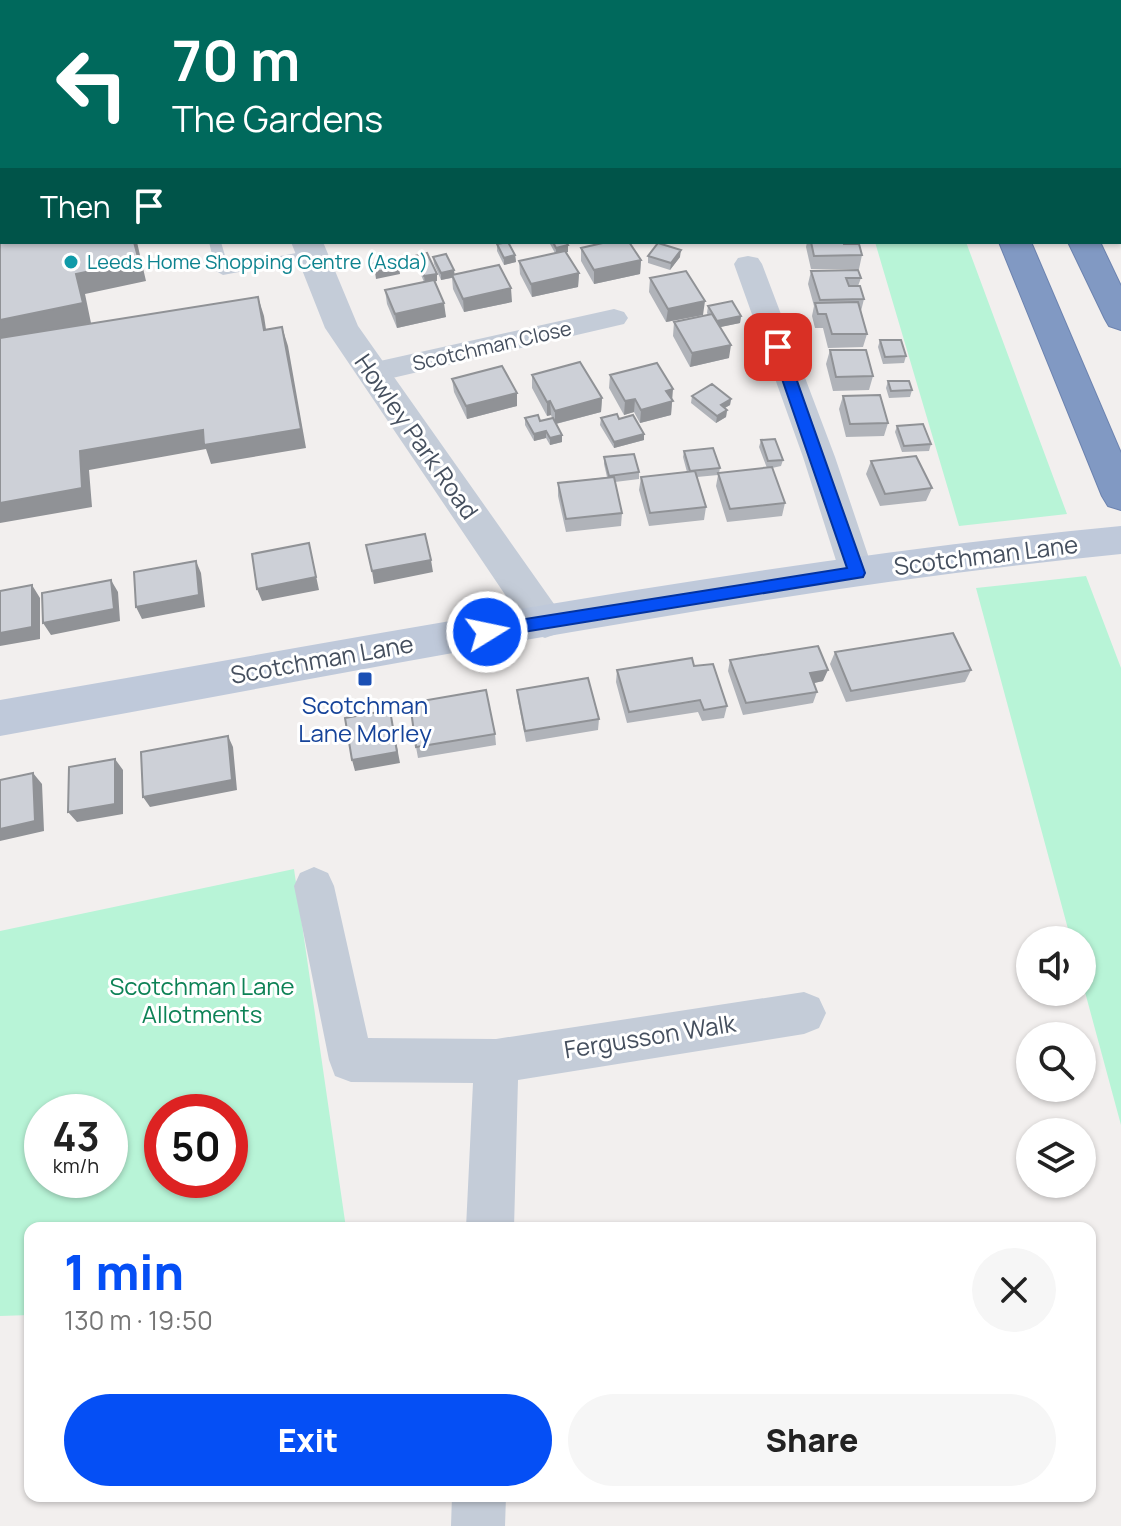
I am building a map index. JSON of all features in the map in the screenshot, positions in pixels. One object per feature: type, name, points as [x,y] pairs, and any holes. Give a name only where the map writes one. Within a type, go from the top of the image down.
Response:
[{"type":"highway","points":[[1016,244],[1121,496]]},
{"type":"highway","points":[[1085,244],[1121,319]]},
{"type":"main road","name":"Scotchman Lane","points":[[0,718],[545,622],[897,566],[967,555],[1121,540]]},
{"type":"street","name":"Howley Park Road","points":[[310,248],[342,328],[545,622]]},
{"type":"street","points":[[748,264],[828,456],[857,573]]},
{"type":"street","name":"Scotchman Close","points":[[371,373],[614,318]]},
{"type":"street","name":"Fergusson Walk","points":[[314,886],[351,1060],[496,1061],[804,1013]]},
{"type":"street","points":[[490,1222],[496,1061]]},
{"type":"street","points":[[478,1526],[479,1502]]},
{"type":"lane","points":[[216,244],[223,271],[310,248]]},
{"type":"green space","points":[[876,244],[967,244],[1067,514],[959,526]]},
{"type":"green space","points":[[1086,576],[1121,668],[1121,1125],[1096,1033],[1096,1022],[1093,1022],[1089,1006],[1096,1006],[1096,926],[1067,926],[976,588]]},
{"type":"green space","name":"Scotchman Lane Allotments","points":[[294,869],[345,1222],[24,1222],[24,1315],[0,1316],[0,931]]},
{"type":"building","name":"Leeds Home Shopping Centre (Asda)","points":[[0,244],[135,244],[139,261],[76,274],[83,303],[0,320]]},
{"type":"building","points":[[497,244],[509,244],[515,255],[504,258]]},
{"type":"building","points":[[598,244],[630,244],[641,260],[594,270],[581,248]]},
{"type":"building","points":[[657,244],[681,250],[671,263],[648,256]]},
{"type":"building","points":[[811,244],[859,244],[862,255],[814,256]]},
{"type":"building","points":[[565,251],[579,273],[531,284],[519,261]]},
{"type":"building","points":[[427,253],[437,274],[424,276],[415,256]]},
{"type":"building","points":[[446,254],[454,270],[441,273],[433,257]]},
{"type":"building","points":[[395,259],[399,267],[375,272],[371,264]]},
{"type":"building","points":[[499,265],[511,288],[463,299],[452,275]]},
{"type":"building","points":[[858,270],[861,278],[846,278],[849,286],[860,286],[864,299],[820,300],[811,271]]},
{"type":"building","points":[[686,271],[705,301],[668,309],[650,278]]},
{"type":"building","points":[[434,280],[444,303],[395,314],[385,290]]},
{"type":"building","points":[[258,297],[264,330],[282,327],[301,429],[204,445],[203,430],[80,451],[82,488],[0,503],[0,338]]},
{"type":"building","points":[[732,301],[741,316],[717,321],[708,306]]},
{"type":"building","points":[[858,302],[867,334],[832,334],[826,314],[818,314],[815,303]]},
{"type":"building","points":[[712,314],[731,345],[692,353],[674,322]]},
{"type":"building","points":[[880,340],[901,340],[906,356],[885,357]]},
{"type":"building","points":[[830,350],[866,350],[873,376],[836,377]]},
{"type":"building","points":[[580,362],[602,398],[555,411],[532,375]]},
{"type":"building","points":[[657,363],[673,389],[666,391],[673,401],[641,410],[635,399],[625,401],[610,375]]},
{"type":"building","points":[[502,366],[517,393],[466,406],[452,379]]},
{"type":"building","points":[[888,381],[909,381],[912,390],[891,391]]},
{"type":"building","points":[[712,384],[731,399],[721,405],[727,410],[717,416],[692,396]]},
{"type":"building","points":[[880,395],[888,423],[850,424],[843,396]]},
{"type":"building","points":[[617,414],[619,419],[633,415],[644,434],[614,442],[601,418]]},
{"type":"building","points":[[538,415],[540,421],[553,418],[562,435],[550,438],[546,431],[534,434],[525,418]]},
{"type":"building","points":[[923,424],[931,444],[904,446],[897,426]]},
{"type":"building","points":[[775,439],[783,460],[768,461],[761,440]]},
{"type":"building","points":[[713,448],[720,468],[690,471],[684,451]]},
{"type":"building","points":[[634,454],[639,472],[609,476],[604,457]]},
{"type":"building","points":[[916,456],[932,488],[885,494],[871,461]]},
{"type":"building","points":[[772,467],[785,503],[730,509],[718,473]]},
{"type":"building","points":[[695,471],[706,507],[650,513],[641,477]]},
{"type":"building","points":[[614,477],[622,513],[566,519],[558,483]]},
{"type":"building","points":[[425,534],[431,560],[372,571],[366,545]]},
{"type":"building","points":[[309,543],[316,577],[257,589],[252,554]]},
{"type":"building","points":[[196,561],[199,595],[136,607],[134,572]]},
{"type":"building","points":[[111,580],[114,609],[43,623],[42,593]]},
{"type":"building","points":[[32,585],[32,627],[0,633],[0,591]]},
{"type":"building","points":[[953,633],[971,670],[851,691],[835,652]]},
{"type":"building","points":[[818,646],[828,670],[810,673],[817,692],[746,703],[730,660]]},
{"type":"building","points":[[692,658],[694,666],[713,664],[727,706],[704,710],[700,700],[629,712],[617,670]]},
{"type":"building","points":[[588,678],[599,719],[525,731],[517,690]]},
{"type":"building","points":[[486,690],[495,734],[416,747],[410,703]]},
{"type":"building","points":[[390,710],[397,752],[352,760],[345,718]]},
{"type":"building","points":[[228,736],[232,780],[143,797],[141,752]]},
{"type":"building","points":[[115,759],[115,804],[68,812],[69,767]]},
{"type":"building","points":[[33,773],[35,821],[0,829],[0,780]]},
{"type":"place","name":"Leeds Home Shopping Centre (Asda)","points":[[71,262]]},
{"type":"place","name":"Scotchman Lane Morley","points":[[365,679]]},
{"type":"route","points":[[487,632],[857,573],[819,457],[778,347]]}]
